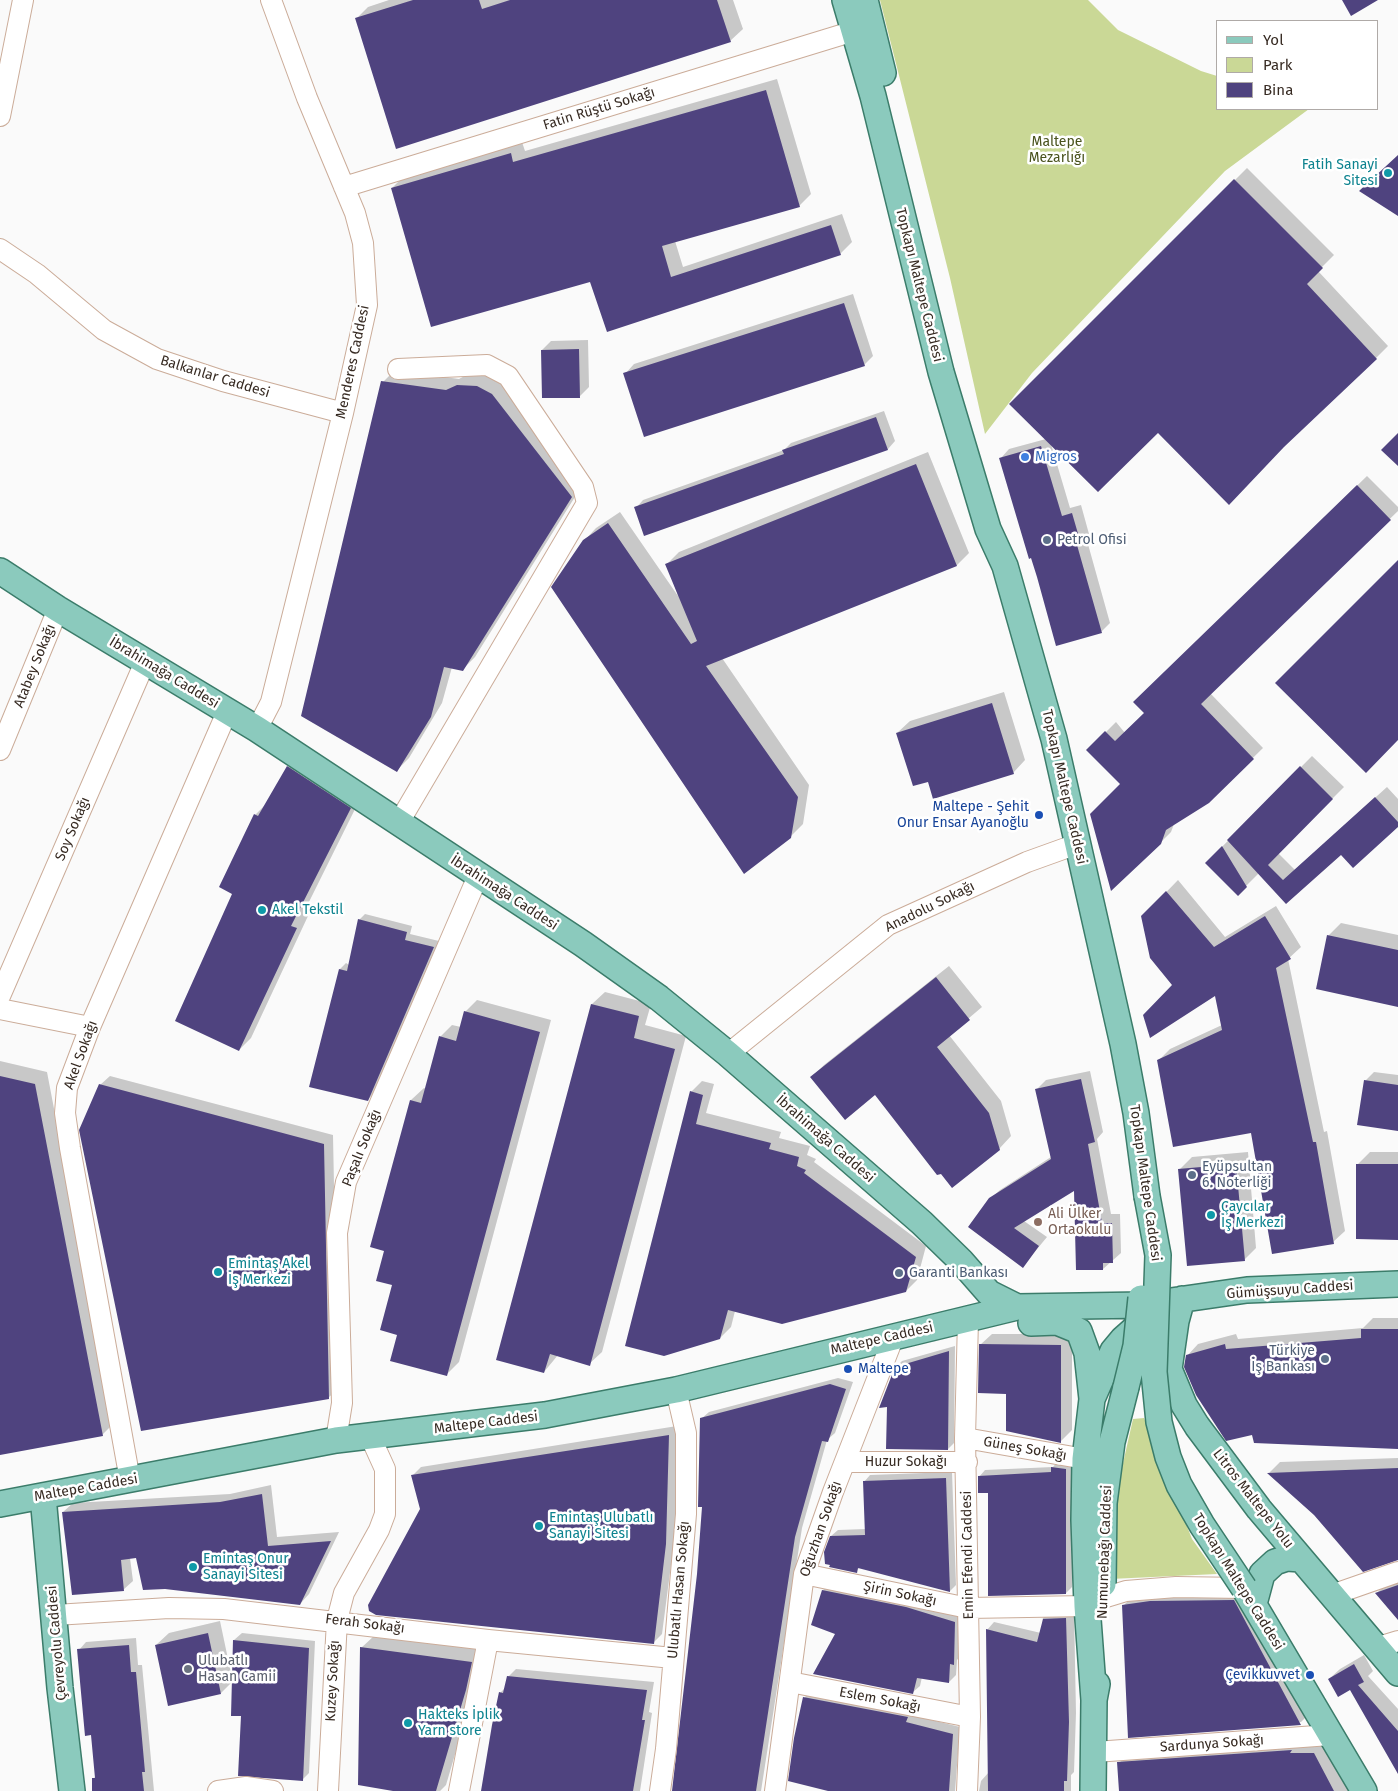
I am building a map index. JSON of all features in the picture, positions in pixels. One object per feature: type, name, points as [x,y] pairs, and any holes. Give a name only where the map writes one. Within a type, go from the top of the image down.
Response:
[{"type":"main road","name":"Topkapı Maltepe Caddesi","points":[[845,0],[863,29]]},
{"type":"main road","name":"Topkapı Maltepe Caddesi","points":[[864,0],[863,29],[873,96],[947,370],[999,524],[1005,566],[1054,739],[1114,1005],[1136,1114],[1147,1196],[1158,1255],[1154,1372],[1159,1422],[1168,1457],[1180,1486],[1202,1525],[1249,1596],[1364,1791]]},
{"type":"main road","name":"İbrahimağa Caddesi","points":[[0,571],[58,609],[257,729],[659,998],[728,1054],[922,1223],[961,1261],[989,1293],[1017,1306]]},
{"type":"main road","name":"Numunebağı Caddesi","points":[[1093,1791],[1095,1752],[1094,1700],[1101,1667],[1095,1602],[1104,1503],[1112,1442],[1136,1346],[1147,1196]]},
{"type":"main road","points":[[967,1270],[968,1320],[985,1324],[1057,1322],[1079,1331],[1087,1353],[1092,1399],[1085,1460],[1084,1520],[1095,1602]]},
{"type":"main road","name":"Gümüşsuyu Caddesi","points":[[1017,1306],[1143,1305],[1247,1290],[1398,1284]]},
{"type":"main road","points":[[1092,1399],[1113,1352],[1123,1339],[1154,1313],[1182,1299]]},
{"type":"main road","name":"Litros Maltepe Yolu","points":[[1182,1299],[1172,1339],[1169,1369],[1184,1405],[1226,1467],[1301,1560],[1332,1595],[1387,1645],[1398,1673]]},
{"type":"main road","name":"Maltepe Caddesi","points":[[0,1504],[336,1440],[545,1415],[676,1390],[894,1336],[968,1320],[1017,1306]]},
{"type":"main road","name":"Çevreyolu Caddesi","points":[[43,1496],[60,1688],[72,1791]]},
{"type":"main road","points":[[1249,1596],[1262,1574],[1276,1562],[1287,1558],[1301,1560]]},
{"type":"street","points":[[0,116],[23,0]]},
{"type":"street","name":"Menderes Caddesi","points":[[257,729],[271,702],[344,413],[366,305],[363,243],[355,214],[307,98],[271,0]]},
{"type":"street","name":"Fatin Rüştü Sokağı","points":[[344,188],[863,29]]},
{"type":"street","name":"Balkanlar Caddesi","points":[[0,249],[37,274],[104,330],[157,359],[224,381],[344,413]]},
{"type":"street","points":[[398,369],[487,364],[508,376],[583,488],[587,503],[398,824]]},
{"type":"street","name":"Atabey Sokağı","points":[[0,750],[58,609]]},
{"type":"street","name":"Soy Sokağı","points":[[0,996],[145,662]]},
{"type":"street","name":"Akel Sokağı","points":[[130,1480],[65,1113],[67,1088],[90,1026],[228,712]]},
{"type":"street","name":"Anadolu Sokağı","points":[[728,1054],[888,925],[1027,862],[1078,844]]},
{"type":"street","name":"Paşalı Sokağı","points":[[336,1440],[342,1403],[337,1233],[346,1182],[478,876]]},
{"type":"street","points":[[0,1009],[90,1026]]},
{"type":"street","name":"Emin Efendi Caddesi","points":[[967,1791],[970,1717],[965,1438],[968,1320]]},
{"type":"street","name":"Oğuzhan Sokağı","points":[[778,1790],[804,1574],[894,1336]]},
{"type":"street","name":"Ulubatlı Hasan Sokağı","points":[[660,1791],[666,1750],[686,1514],[686,1433],[676,1390]]},
{"type":"street","name":"Kuzey Sokağı","points":[[328,1791],[336,1620],[344,1593],[379,1530],[385,1514],[385,1469],[370,1436]]},
{"type":"street","name":"Güneş Sokağı","points":[[965,1438],[1085,1460]]},
{"type":"street","name":"Huzur Sokağı","points":[[845,1462],[966,1462]]},
{"type":"street","points":[[1332,1595],[1398,1572]]},
{"type":"street","name":"Şirin Sokağı","points":[[804,1574],[968,1608],[1095,1602],[1126,1591],[1176,1587],[1249,1596]]},
{"type":"street","name":"Ferah Sokağı","points":[[55,1615],[169,1608],[224,1609],[336,1620],[488,1640],[673,1658]]},
{"type":"street","points":[[459,1791],[488,1640]]},
{"type":"street","name":"Eslem Sokağı","points":[[790,1682],[970,1717]]},
{"type":"street","name":"Sardunya Sokağı","points":[[1095,1752],[1330,1735]]},
{"type":"street","points":[[218,1791],[246,1788],[273,1791]]},
{"type":"green space","name":"Maltepe Mezarlığı","points":[[880,0],[1088,0],[1118,30],[1201,71],[1216,76],[1216,110],[1308,110],[1225,171],[1032,373],[985,434],[950,278]]},
{"type":"green space","points":[[1144,1418],[1192,1539],[1217,1574],[1110,1579],[1119,1481],[1133,1419]]},
{"type":"building","points":[[413,0],[479,0],[482,9],[510,0],[717,0],[731,42],[396,149],[355,18]]},
{"type":"building","points":[[1342,0],[1378,0],[1351,16]]},
{"type":"building","points":[[766,90],[800,207],[662,246],[671,277],[831,225],[841,255],[607,332],[590,282],[431,327],[391,188],[511,153],[513,162]]},
{"type":"building","name":"Fatih Sanayi Sitesi","points":[[1398,155],[1398,216],[1359,191]]},
{"type":"building","points":[[1234,179],[1323,268],[1307,284],[1377,359],[1284,447],[1229,505],[1158,433],[1098,492],[1009,404]]},
{"type":"building","points":[[844,303],[865,366],[644,437],[623,373]]},
{"type":"building","points":[[579,349],[580,398],[542,398],[541,350]]},
{"type":"building","points":[[381,381],[446,390],[457,385],[477,386],[492,394],[572,497],[463,671],[444,667],[431,717],[397,772],[301,716]]},
{"type":"building","points":[[876,417],[888,450],[644,536],[634,507],[784,454],[782,450]]},
{"type":"building","points":[[1398,433],[1398,466],[1381,450]]},
{"type":"building","points":[[1041,446],[1062,516],[1072,513],[1081,544],[1077,545],[1102,633],[1056,646],[1037,577],[1031,558],[1029,559],[999,458]]},
{"type":"building","points":[[916,464],[957,566],[706,666],[798,797],[791,838],[744,874],[551,587],[583,540],[608,523],[691,644],[697,641],[665,564]]},
{"type":"building","points":[[1357,485],[1391,520],[1201,704],[1254,759],[1209,803],[1166,830],[1161,844],[1111,891],[1090,814],[1120,784],[1086,750],[1105,731],[1115,741],[1144,713],[1133,702]]},
{"type":"building","points":[[1398,560],[1398,740],[1366,773],[1275,683]]},
{"type":"building","points":[[992,703],[1014,774],[933,799],[928,782],[913,786],[896,733]]},
{"type":"building","name":"Akel Tekstil","points":[[287,766],[351,808],[291,926],[297,928],[239,1051],[175,1021],[232,894],[219,887],[254,814],[258,816]]},
{"type":"building","points":[[1300,766],[1333,799],[1268,865],[1283,880],[1375,797],[1398,822],[1398,827],[1353,868],[1341,855],[1286,904],[1227,840]]},
{"type":"building","points":[[1222,846],[1247,887],[1238,896],[1205,863]]},
{"type":"building","points":[[1166,891],[1214,947],[1265,916],[1291,959],[1276,968],[1313,1142],[1316,1142],[1334,1244],[1272,1254],[1251,1133],[1173,1147],[1157,1060],[1222,1030],[1215,996],[1150,1038],[1143,1015],[1172,985],[1150,958],[1141,916]]},
{"type":"building","points":[[358,919],[407,932],[405,940],[434,947],[368,1101],[309,1087],[339,969],[347,971]]},
{"type":"building","points":[[1327,935],[1398,950],[1398,1007],[1316,989]]},
{"type":"building","points":[[936,977],[970,1020],[937,1047],[989,1113],[1000,1150],[952,1188],[941,1174],[937,1175],[875,1095],[845,1120],[810,1077]]},
{"type":"building","points":[[591,1004],[639,1016],[634,1038],[675,1049],[590,1366],[550,1354],[544,1373],[496,1360]]},
{"type":"building","points":[[464,1011],[540,1032],[447,1376],[390,1361],[397,1335],[380,1330],[392,1285],[376,1281],[384,1251],[370,1247],[410,1100],[421,1103],[439,1036],[456,1041]]},
{"type":"building","points":[[0,1076],[35,1084],[103,1436],[0,1455]]},
{"type":"building","points":[[1081,1079],[1095,1142],[1088,1144],[1102,1223],[1112,1223],[1113,1263],[1103,1263],[1103,1270],[1076,1270],[1074,1191],[1014,1228],[1039,1246],[1023,1268],[968,1227],[989,1198],[1051,1159],[1035,1089]]},
{"type":"building","points":[[1364,1080],[1398,1085],[1398,1131],[1357,1125]]},
{"type":"building","name":"Emintaş Akel İş Merkezi","points":[[99,1084],[324,1144],[329,1399],[141,1431],[79,1130]]},
{"type":"building","points":[[690,1091],[703,1095],[696,1124],[771,1143],[769,1149],[799,1157],[797,1166],[806,1170],[804,1173],[916,1257],[906,1292],[782,1324],[728,1310],[720,1339],[664,1356],[625,1346]]},
{"type":"building","name":"Çaycılar İş Merkezi","points":[[1236,1164],[1245,1261],[1187,1266],[1178,1169]]},
{"type":"building","points":[[1356,1164],[1398,1164],[1398,1240],[1356,1239]]},
{"type":"building","points":[[1361,1329],[1398,1329],[1398,1449],[1254,1443],[1252,1435],[1226,1441],[1196,1395],[1184,1367],[1186,1355],[1225,1344],[1226,1349],[1361,1338]]},
{"type":"building","points":[[979,1344],[1061,1345],[1061,1443],[1006,1431],[1006,1394],[978,1393]]},
{"type":"building","points":[[949,1351],[948,1450],[886,1449],[887,1407],[879,1408],[895,1367]]},
{"type":"building","points":[[830,1384],[846,1389],[828,1442],[822,1441],[795,1537],[756,1791],[672,1791],[697,1574],[702,1507],[698,1507],[700,1418]]},
{"type":"building","name":"Emintaş Ulubatlı Sanayi Sitesi","points":[[669,1435],[666,1544],[654,1644],[376,1615],[369,1611],[368,1605],[420,1509],[411,1475]]},
{"type":"building","points":[[1051,1467],[1066,1469],[1066,1594],[988,1596],[988,1493],[978,1493],[978,1476],[1051,1472]]},
{"type":"building","points":[[1398,1468],[1398,1560],[1363,1572],[1314,1515],[1267,1473]]},
{"type":"building","points":[[946,1478],[950,1592],[858,1568],[857,1573],[829,1567],[830,1565],[825,1564],[824,1552],[830,1536],[865,1535],[863,1481]]},
{"type":"building","name":"Emintaş Onur Sanayi Sitesi","points":[[262,1494],[268,1546],[331,1541],[300,1605],[165,1589],[143,1590],[136,1558],[121,1560],[124,1591],[72,1595],[62,1512],[220,1502]]},
{"type":"building","points":[[1398,1585],[1398,1620],[1375,1593]]},
{"type":"building","points":[[822,1590],[906,1607],[955,1622],[954,1665],[950,1664],[949,1683],[917,1678],[913,1694],[813,1674],[835,1634],[811,1625]]},
{"type":"building","points":[[1234,1600],[1301,1725],[1128,1738],[1122,1605],[1150,1601]]},
{"type":"building","points":[[1066,1618],[1069,1722],[1067,1781],[1064,1781],[1064,1791],[988,1791],[986,1629],[1037,1642],[1043,1619],[1041,1619]]},
{"type":"building","name":"Ulubatlı Hasan Camii","points":[[208,1633],[221,1694],[168,1706],[155,1645]]},
{"type":"building","points":[[233,1640],[309,1648],[303,1781],[238,1776],[241,1716],[231,1716]]},
{"type":"building","points":[[129,1645],[131,1672],[136,1672],[145,1772],[142,1772],[144,1791],[92,1791],[92,1778],[95,1778],[91,1735],[85,1736],[77,1649]]},
{"type":"building","name":"Hakteks İplik Yarn store","points":[[360,1647],[472,1662],[466,1690],[436,1791],[393,1791],[358,1785]]},
{"type":"building","points":[[1354,1664],[1364,1682],[1358,1685],[1398,1731],[1398,1774],[1350,1690],[1338,1697],[1328,1679]]},
{"type":"building","points":[[507,1676],[647,1690],[642,1720],[645,1720],[633,1791],[481,1791],[499,1692],[503,1693]]},
{"type":"building","points":[[803,1697],[908,1717],[906,1722],[953,1734],[949,1791],[828,1791],[788,1781],[794,1738]]},
{"type":"building","points":[[1292,1750],[1290,1753],[1314,1753],[1334,1791],[1119,1791],[1117,1762]]},
{"type":"place","name":"Fatih Sanayi Sitesi","points":[[1388,173]]},
{"type":"place","name":"Migros","points":[[1025,457]]},
{"type":"place","name":"Petrol Ofisi","points":[[1047,540]]},
{"type":"place","name":"Maltepe - Şehit Onur Ensar Ayanoğlu","points":[[1039,815]]},
{"type":"place","name":"Akel Tekstil","points":[[262,910]]},
{"type":"place","name":"Eyüpsultan 6. Noterliği","points":[[1192,1175]]},
{"type":"place","name":"Çaycılar İş Merkezi","points":[[1211,1215]]},
{"type":"place","name":"Ali Ülker Ortaokulu","points":[[1038,1222]]},
{"type":"place","name":"Emintaş Akel İş Merkezi","points":[[218,1272]]},
{"type":"place","name":"Garanti Bankası","points":[[899,1273]]},
{"type":"place","name":"Türkiye İş Bankası","points":[[1325,1359]]},
{"type":"place","name":"Maltepe","points":[[848,1369]]},
{"type":"place","name":"Emintaş Ulubatlı Sanayi Sitesi","points":[[539,1526]]},
{"type":"place","name":"Emintaş Onur Sanayi Sitesi","points":[[193,1567]]},
{"type":"place","name":"Ulubatlı Hasan Camii","points":[[188,1669]]},
{"type":"place","name":"Çevikkuvvet","points":[[1310,1675]]},
{"type":"place","name":"Hakteks İplik Yarn store","points":[[408,1723]]}]
